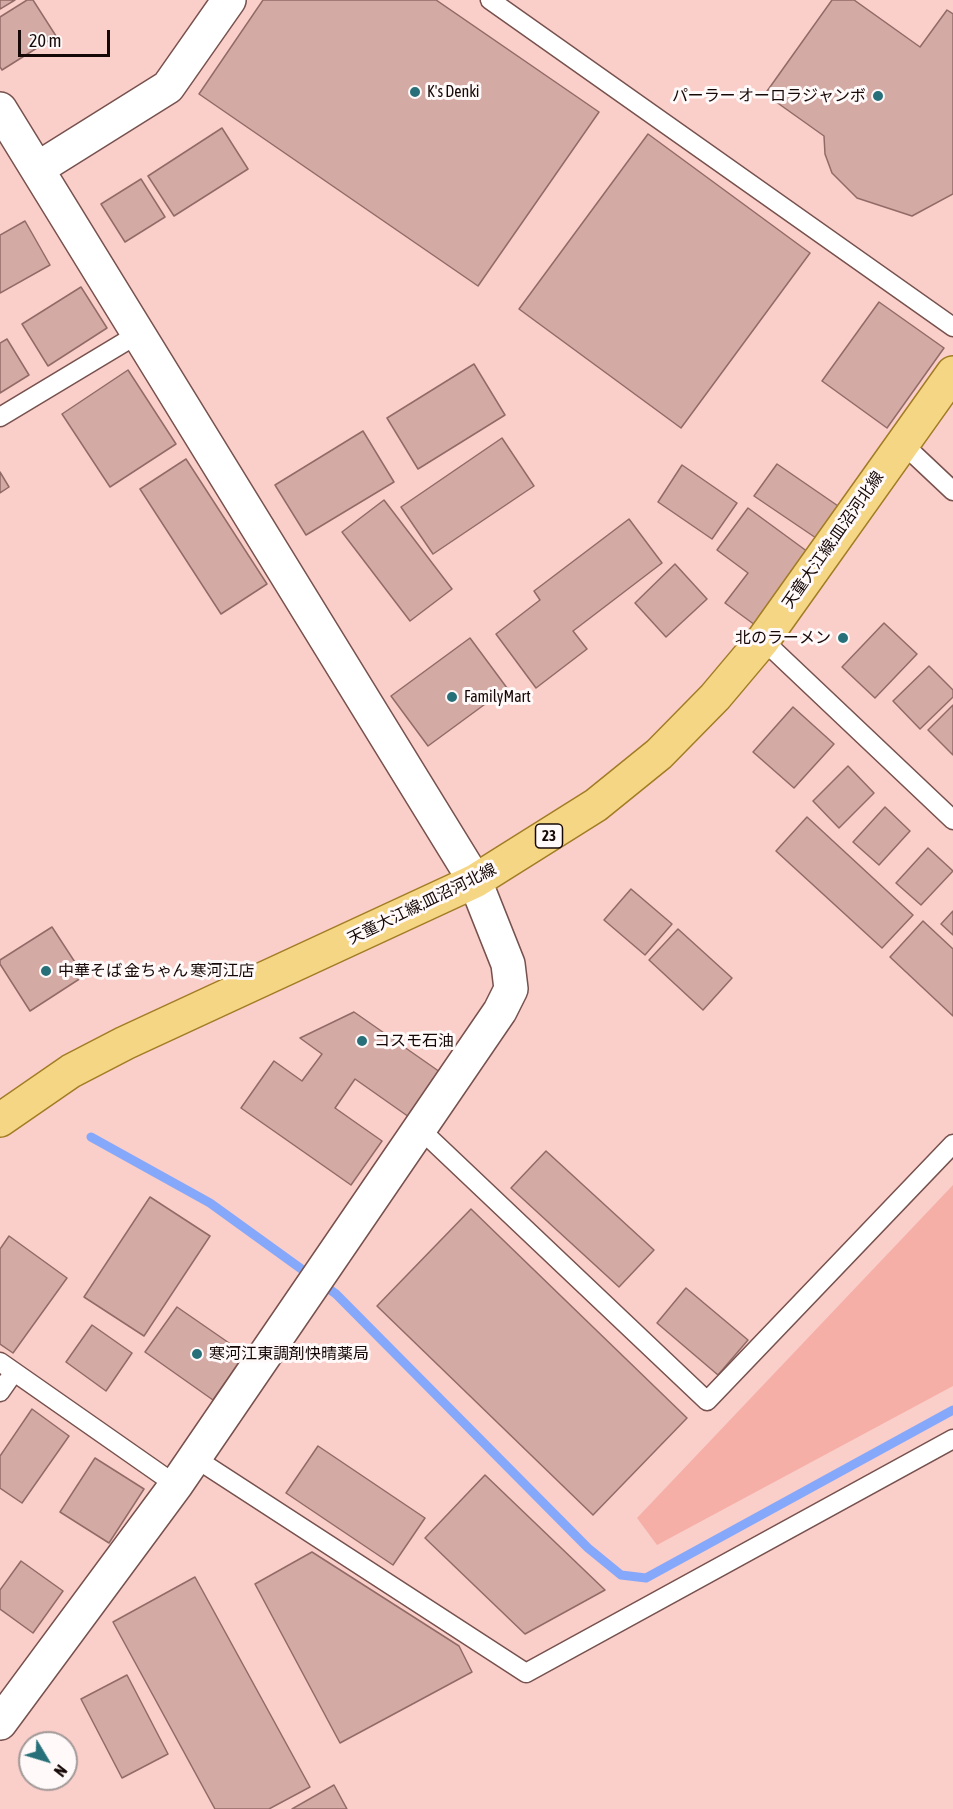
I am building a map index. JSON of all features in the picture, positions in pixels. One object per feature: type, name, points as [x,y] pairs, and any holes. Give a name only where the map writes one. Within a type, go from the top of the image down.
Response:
[{"type":"main road","name":"天童大江線;皿沼河北線","points":[[0,1120],[71,1071],[125,1043],[476,881],[596,805],[659,754],[715,697],[763,640],[953,373]]},
{"type":"street","points":[[37,169],[168,87],[226,1]]},
{"type":"street","points":[[0,109],[476,881],[508,964],[511,989],[501,1011],[195,1458],[0,1723]]},
{"type":"lane","points":[[490,0],[953,327]]},
{"type":"lane","points":[[0,417],[138,334]]},
{"type":"lane","points":[[902,443],[953,491]]},
{"type":"lane","points":[[763,640],[953,820]]},
{"type":"lane","points":[[420,1129],[707,1401],[953,1144]]},
{"type":"lane","points":[[0,1392],[7,1367],[176,1485]]},
{"type":"lane","points":[[195,1458],[526,1673],[953,1438]]},
{"type":"shaded area","points":[[953,1185],[953,1386],[657,1545],[637,1518]]},
{"type":"building","points":[[0,0],[15,0],[0,9]]},
{"type":"building","points":[[27,0],[33,0],[56,36],[2,70],[0,67],[0,17]]},
{"type":"building","points":[[263,0],[436,0],[599,112],[478,286],[199,94]]},
{"type":"building","points":[[832,0],[854,0],[920,47],[947,10],[953,14],[953,194],[912,216],[857,198],[832,173],[825,154],[824,136],[765,94]]},
{"type":"building","points":[[222,128],[248,169],[174,216],[148,176]]},
{"type":"building","points":[[648,134],[810,253],[681,428],[519,309]]},
{"type":"building","points":[[141,179],[165,217],[125,242],[101,204]]},
{"type":"building","points":[[25,221],[50,265],[0,293],[0,235]]},
{"type":"building","points":[[81,287],[107,328],[48,366],[22,324]]},
{"type":"building","points":[[879,302],[944,348],[887,428],[822,381]]},
{"type":"building","points":[[7,339],[29,375],[0,393],[0,343]]},
{"type":"building","points":[[474,364],[505,415],[418,469],[387,418]]},
{"type":"building","points":[[128,370],[176,444],[110,487],[62,414]]},
{"type":"building","points":[[363,431],[394,482],[306,535],[275,485]]},
{"type":"building","points":[[502,438],[534,486],[433,554],[401,507]]},
{"type":"building","points":[[186,459],[267,584],[221,614],[140,489]]},
{"type":"building","points":[[777,464],[841,508],[819,540],[754,496]]},
{"type":"building","points":[[682,465],[737,503],[712,539],[658,502]]},
{"type":"building","points":[[0,472],[9,487],[0,493]]},
{"type":"building","points":[[384,500],[452,589],[410,621],[342,532]]},
{"type":"building","points":[[748,508],[808,552],[755,625],[725,603],[748,573],[717,550]]},
{"type":"building","points":[[629,519],[662,563],[573,631],[587,649],[536,688],[496,634],[540,600],[534,591]]},
{"type":"building","points":[[675,564],[707,599],[666,637],[635,603]]},
{"type":"building","points":[[884,623],[917,654],[875,698],[842,667]]},
{"type":"building","points":[[470,638],[507,688],[428,746],[391,696]]},
{"type":"building","points":[[929,666],[953,690],[953,697],[920,729],[893,701]]},
{"type":"building","points":[[953,705],[953,755],[928,730]]},
{"type":"building","points":[[793,707],[834,744],[794,788],[753,752]]},
{"type":"building","points":[[848,766],[874,793],[839,828],[813,801]]},
{"type":"building","points":[[885,807],[910,831],[879,865],[853,842]]},
{"type":"building","points":[[807,817],[913,915],[882,948],[776,851]]},
{"type":"building","points":[[928,848],[953,871],[921,905],[896,883]]},
{"type":"building","points":[[631,889],[672,924],[645,955],[604,920]]},
{"type":"building","points":[[953,911],[953,935],[941,924]]},
{"type":"building","points":[[923,921],[953,949],[953,1016],[890,957]]},
{"type":"building","points":[[52,927],[84,976],[30,1011],[0,964],[0,960]]},
{"type":"building","points":[[678,929],[732,978],[703,1010],[649,960]]},
{"type":"building","points":[[354,1012],[440,1072],[409,1117],[355,1079],[335,1108],[382,1141],[351,1185],[241,1108],[274,1061],[302,1081],[322,1054],[300,1038]]},
{"type":"building","points":[[546,1151],[654,1250],[619,1287],[511,1188]]},
{"type":"building","points":[[150,1197],[210,1236],[144,1336],[84,1297]]},
{"type":"building","points":[[471,1209],[687,1418],[593,1515],[377,1306]]},
{"type":"building","points":[[9,1236],[67,1278],[13,1353],[0,1344],[0,1249]]},
{"type":"building","points":[[686,1288],[748,1340],[718,1375],[657,1323]]},
{"type":"building","points":[[177,1307],[245,1354],[213,1400],[145,1352]]},
{"type":"building","points":[[92,1325],[132,1353],[106,1391],[66,1362]]},
{"type":"building","points":[[32,1409],[69,1436],[22,1503],[0,1488],[0,1456]]},
{"type":"building","points":[[318,1446],[425,1518],[393,1565],[286,1493]]},
{"type":"building","points":[[95,1458],[144,1489],[109,1543],[60,1512]]},
{"type":"building","points":[[485,1475],[605,1590],[525,1634],[425,1538]]},
{"type":"building","points":[[312,1552],[459,1646],[472,1672],[340,1743],[255,1584]]},
{"type":"building","points":[[21,1561],[63,1591],[33,1633],[0,1609],[0,1590]]},
{"type":"building","points":[[195,1577],[310,1787],[269,1809],[215,1809],[113,1622]]},
{"type":"building","points":[[127,1675],[168,1754],[122,1778],[81,1699]]},
{"type":"building","points":[[334,1785],[347,1809],[292,1809]]},
{"type":"waterway","points":[[91,1137],[210,1203],[336,1294],[588,1548],[621,1575],[646,1578],[953,1410]]},
{"type":"place","name":"K's Denki","points":[[415,92]]},
{"type":"place","name":"パーラー オーロラジャンボ","points":[[878,96]]},
{"type":"place","name":"北のラーメン","points":[[843,638]]},
{"type":"place","name":"FamilyMart","points":[[452,697]]},
{"type":"place","name":"中華そば 金ちゃん 寒河江店","points":[[46,971]]},
{"type":"place","name":"コスモ石油","points":[[362,1041]]},
{"type":"place","name":"寒河江東調剤快晴薬局","points":[[197,1354]]}]
